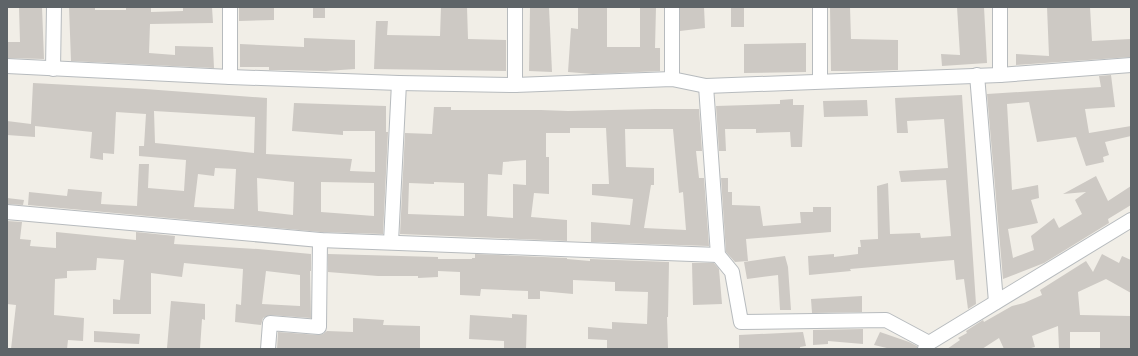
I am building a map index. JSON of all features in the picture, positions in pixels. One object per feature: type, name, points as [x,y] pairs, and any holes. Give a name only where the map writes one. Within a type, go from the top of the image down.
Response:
[{"type":"street","points":[[53,69],[54,7]]},
{"type":"street","points":[[230,7],[230,77]]},
{"type":"street","points":[[515,7],[515,86]]},
{"type":"street","points":[[672,7],[672,79]]},
{"type":"street","points":[[820,7],[820,81]]},
{"type":"street","points":[[1000,7],[1000,75]]},
{"type":"street","points":[[7,66],[230,77],[515,86],[672,79],[706,86],[1000,75],[1131,65]]},
{"type":"street","points":[[977,75],[996,302]]},
{"type":"street","points":[[391,242],[399,83]]},
{"type":"street","points":[[706,86],[718,255],[732,272],[741,322],[886,320],[927,346],[1131,220]]},
{"type":"street","points":[[7,212],[320,240],[718,255]]},
{"type":"street","points":[[268,349],[270,323],[319,327],[320,240]]},
{"type":"building","points":[[19,7],[42,7],[44,59],[7,58],[7,42],[20,42]]},
{"type":"building","points":[[69,7],[95,7],[95,10],[126,10],[126,7],[151,7],[151,12],[183,11],[183,7],[212,7],[213,23],[150,24],[149,53],[175,55],[175,46],[213,47],[214,68],[71,61]]},
{"type":"building","points":[[239,7],[274,7],[274,20],[239,21]]},
{"type":"building","points":[[313,7],[325,7],[325,18],[313,18]]},
{"type":"building","points":[[441,7],[467,7],[468,39],[506,40],[506,71],[374,69],[376,21],[388,21],[387,35],[440,36]]},
{"type":"building","points":[[530,7],[549,7],[552,72],[529,71]]},
{"type":"building","points":[[578,7],[607,7],[607,47],[640,47],[640,7],[656,7],[655,48],[660,48],[660,71],[593,74],[568,72],[571,28],[578,29]]},
{"type":"building","points":[[680,7],[704,7],[705,28],[680,31]]},
{"type":"building","points":[[731,7],[744,7],[744,27],[731,27]]},
{"type":"building","points":[[830,7],[850,7],[851,39],[898,40],[898,70],[831,71]]},
{"type":"building","points":[[957,7],[984,7],[987,63],[942,66],[941,54],[960,55]]},
{"type":"building","points":[[1047,7],[1090,7],[1092,41],[1131,39],[1131,57],[1016,65],[1016,54],[1049,56]]},
{"type":"building","points":[[304,38],[355,40],[355,69],[326,71],[269,70],[269,67],[240,67],[240,44],[304,47]]},
{"type":"building","points":[[806,43],[806,72],[744,73],[744,44]]},
{"type":"building","points":[[1111,75],[1115,107],[1085,109],[1089,133],[1131,126],[1131,136],[1105,142],[1109,155],[1103,157],[1104,162],[1086,166],[1076,137],[1037,142],[1029,102],[1007,104],[1012,190],[1038,185],[1039,198],[1031,200],[1038,223],[1008,229],[1013,258],[1034,250],[1031,236],[1054,218],[1059,228],[1082,214],[1075,200],[1086,192],[1063,194],[1096,176],[1108,201],[1131,186],[1131,205],[1108,219],[1109,223],[1044,263],[1003,279],[987,94],[1101,87],[1099,76]]},
{"type":"building","points":[[33,83],[267,98],[266,154],[352,159],[350,171],[375,172],[375,131],[343,131],[343,135],[292,131],[294,103],[386,106],[386,132],[388,132],[383,234],[321,232],[28,205],[29,192],[67,196],[68,189],[102,192],[101,204],[137,206],[139,164],[149,164],[148,188],[184,191],[186,160],[139,156],[139,146],[144,146],[146,114],[116,112],[114,154],[103,153],[103,160],[90,158],[92,132],[35,126],[35,137],[7,135],[7,121],[31,124]],"holes":[[[154,111],[255,117],[254,153],[155,143]],[[215,168],[236,169],[234,209],[194,207],[198,174],[214,176]],[[257,178],[294,182],[293,215],[258,211]],[[321,182],[374,183],[374,216],[321,212]]]},
{"type":"building","points":[[962,95],[976,304],[968,309],[964,279],[956,280],[954,260],[850,269],[851,271],[809,275],[808,256],[834,254],[834,257],[858,254],[858,247],[861,247],[860,240],[878,239],[877,186],[888,183],[890,234],[920,233],[921,238],[951,236],[946,180],[901,182],[899,171],[948,168],[944,119],[907,121],[908,133],[897,133],[895,98]]},
{"type":"building","points":[[793,99],[793,105],[804,105],[802,147],[791,147],[790,132],[756,133],[756,129],[725,129],[726,151],[719,151],[716,106],[780,104],[780,100]]},
{"type":"building","points":[[867,100],[868,116],[824,117],[823,101]]},
{"type":"building","points":[[434,107],[451,107],[451,110],[568,111],[699,109],[702,151],[696,151],[699,178],[704,178],[709,246],[591,242],[591,222],[630,225],[633,199],[592,195],[592,184],[609,184],[606,128],[570,128],[570,133],[546,133],[546,157],[549,157],[549,194],[534,193],[531,217],[567,220],[567,241],[400,234],[405,133],[432,134]],"holes":[[[625,129],[673,129],[679,193],[683,192],[686,230],[644,228],[651,185],[654,185],[654,168],[626,167]],[[526,160],[526,185],[513,184],[513,218],[487,216],[488,174],[502,175],[503,162]],[[434,182],[464,183],[464,216],[408,214],[409,183],[434,184]]]},
{"type":"building","points":[[721,178],[728,178],[728,192],[732,192],[732,205],[760,206],[763,226],[801,223],[800,212],[813,212],[813,207],[831,207],[831,232],[746,239],[748,261],[735,262],[726,252]]},
{"type":"building","points":[[7,198],[24,200],[23,205],[7,204]]},
{"type":"building","points":[[7,221],[22,222],[20,239],[31,240],[30,246],[56,248],[56,232],[136,240],[136,232],[175,236],[174,244],[311,254],[311,318],[270,315],[263,318],[261,325],[235,322],[236,304],[241,305],[243,269],[184,263],[182,277],[151,273],[151,314],[113,314],[113,299],[120,300],[124,260],[97,258],[96,270],[67,271],[67,278],[55,279],[54,315],[84,318],[83,341],[68,340],[67,349],[11,349],[16,305],[7,304]],"holes":[[[266,271],[300,275],[300,306],[262,304]]]},
{"type":"building","points":[[328,254],[472,259],[475,258],[475,254],[567,258],[590,261],[590,259],[669,262],[667,317],[668,349],[607,349],[607,340],[588,339],[588,327],[612,329],[612,322],[647,324],[648,292],[615,291],[615,282],[573,280],[573,294],[540,291],[540,299],[528,299],[528,291],[481,289],[480,296],[460,295],[460,272],[438,271],[438,277],[418,278],[418,276],[378,276],[328,272]]},
{"type":"building","points":[[1102,254],[1119,263],[1122,256],[1131,260],[1131,293],[1106,279],[1078,292],[1080,315],[1131,316],[1131,349],[1100,349],[1100,332],[1070,332],[1070,349],[1059,349],[1058,326],[1032,336],[1035,347],[1027,349],[1004,349],[999,338],[982,349],[947,349],[960,340],[958,338],[967,333],[966,331],[983,320],[984,322],[1012,306],[1024,303],[1042,295],[1040,290],[1086,261],[1093,272]]},
{"type":"building","points":[[785,256],[788,267],[791,310],[780,310],[778,275],[747,279],[744,262]]},
{"type":"building","points":[[692,263],[714,263],[719,269],[722,304],[693,305]]},
{"type":"building","points":[[862,296],[862,312],[812,313],[811,299]]},
{"type":"building","points":[[171,301],[205,304],[205,320],[202,319],[200,349],[167,348]]},
{"type":"building","points":[[512,314],[527,315],[526,349],[504,349],[504,341],[469,339],[470,315],[512,318]]},
{"type":"building","points":[[353,318],[384,320],[383,325],[420,326],[420,349],[277,349],[278,332],[318,335],[327,331],[353,332]]},
{"type":"building","points":[[863,329],[863,344],[828,341],[828,344],[813,345],[813,330]]},
{"type":"building","points":[[94,331],[140,334],[139,344],[94,342]]},
{"type":"building","points":[[803,332],[806,346],[800,347],[800,349],[739,349],[739,335]]},
{"type":"building","points":[[880,332],[909,342],[917,346],[917,349],[891,349],[874,345]]}]
